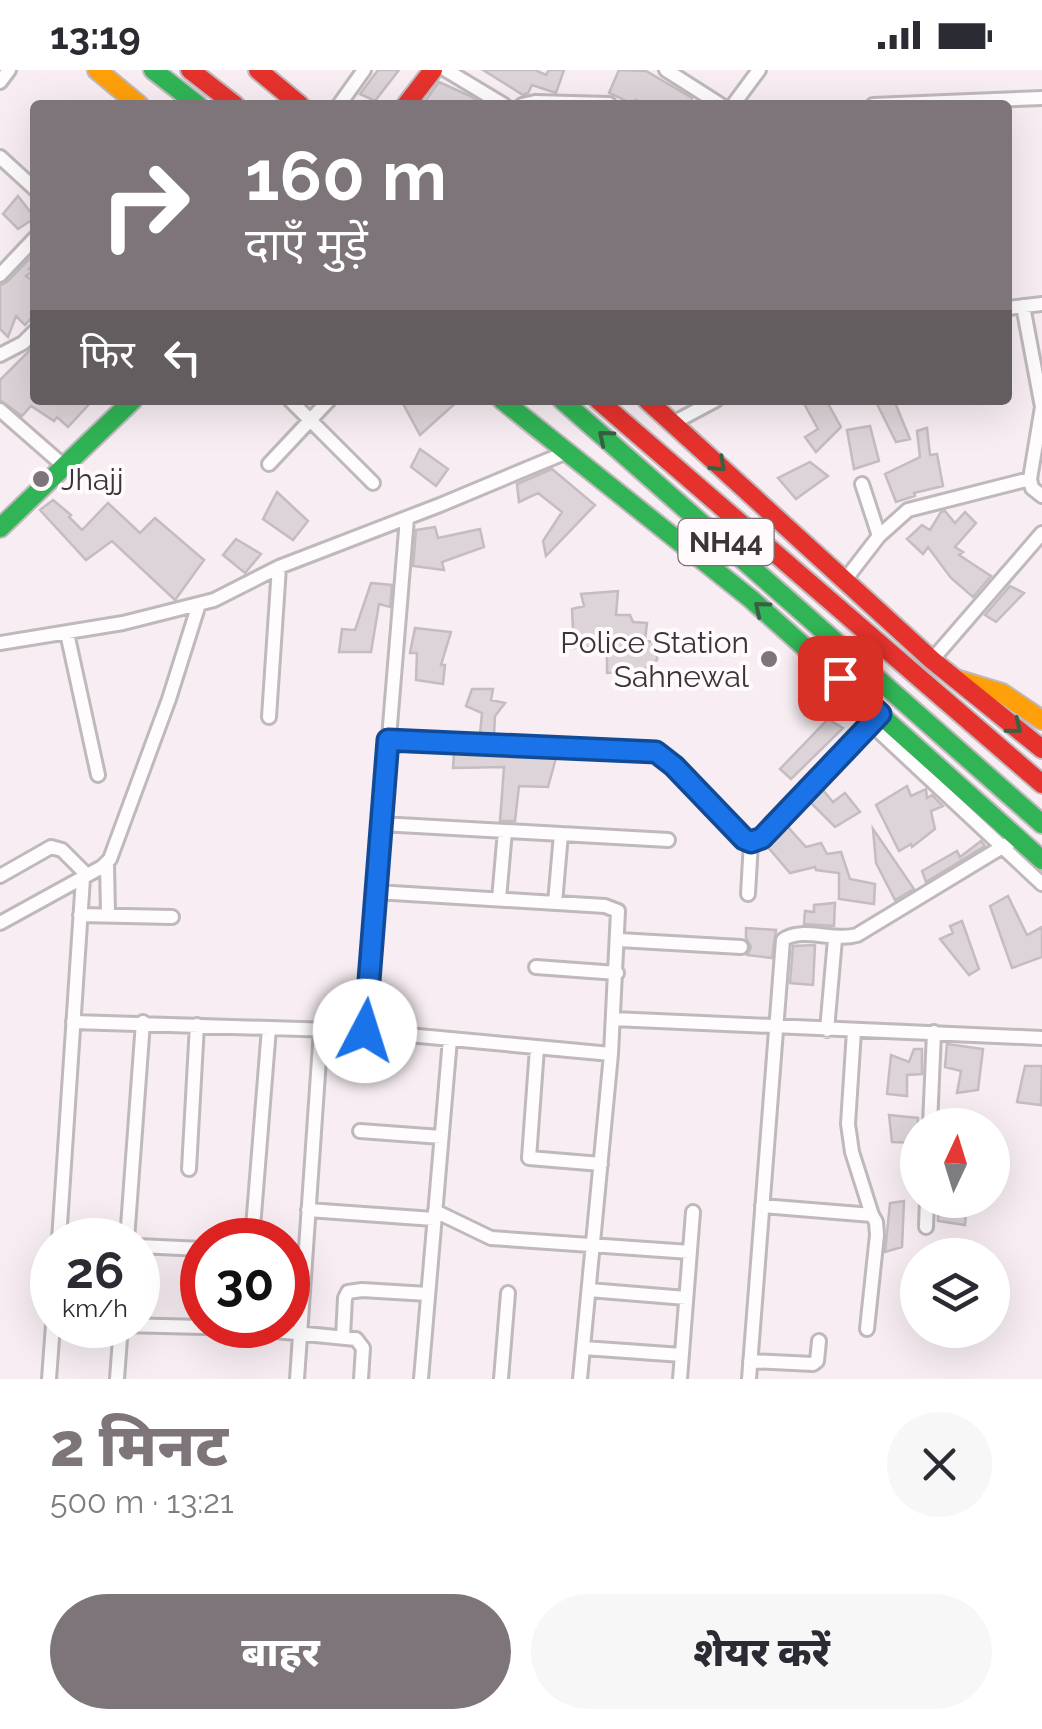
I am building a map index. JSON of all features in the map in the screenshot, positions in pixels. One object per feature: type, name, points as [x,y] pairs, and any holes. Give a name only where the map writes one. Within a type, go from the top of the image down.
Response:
[{"type":"main road","points":[[97,70],[133,100]]},
{"type":"main road","points":[[153,70],[192,100]]},
{"type":"main road","points":[[190,70],[228,100]]},
{"type":"main road","points":[[258,70],[294,100]]},
{"type":"main road","points":[[410,100],[435,71]]},
{"type":"main road","points":[[0,528],[128,405]]},
{"type":"main road","points":[[508,405],[751,599],[1040,872]]},
{"type":"main road","name":"NH44","points":[[568,405],[1042,824]]},
{"type":"main road","name":"NH44","points":[[604,405],[1042,784]]},
{"type":"main road","points":[[652,405],[932,660],[1042,749]]},
{"type":"main road","points":[[955,678],[1007,693],[1042,720]]},
{"type":"street","points":[[0,82],[9,70]]},
{"type":"street","points":[[343,100],[364,70]]},
{"type":"street","points":[[666,70],[713,100]]},
{"type":"street","points":[[736,100],[759,70]]},
{"type":"street","points":[[435,71],[494,100]]},
{"type":"street","points":[[994,100],[1042,98]]},
{"type":"street","points":[[0,157],[30,184]]},
{"type":"street","points":[[0,275],[30,243]]},
{"type":"street","points":[[1012,307],[1042,304]]},
{"type":"street","points":[[1023,306],[1042,408],[1030,479],[1032,488],[1042,496]]},
{"type":"street","points":[[0,355],[30,336]]},
{"type":"street","points":[[295,405],[374,483]]},
{"type":"street","points":[[268,464],[324,405]]},
{"type":"street","points":[[673,422],[706,405]]},
{"type":"street","points":[[0,410],[64,466]]},
{"type":"street","points":[[0,644],[124,623],[199,604],[236,590],[278,567],[567,452]]},
{"type":"street","points":[[845,580],[898,516],[923,504],[1030,479]]},
{"type":"street","points":[[862,484],[878,536]]},
{"type":"street","points":[[365,1031],[407,518]]},
{"type":"street","points":[[932,660],[1042,532]]},
{"type":"street","points":[[269,717],[278,567]]},
{"type":"street","points":[[0,924],[107,864],[157,733],[199,604]]},
{"type":"street","points":[[66,632],[98,775]]},
{"type":"street","points":[[388,740],[656,752],[751,842],[762,838],[875,719]]},
{"type":"street","points":[[381,824],[668,840]]},
{"type":"street","points":[[499,900],[505,831]]},
{"type":"street","points":[[556,903],[560,834]]},
{"type":"street","points":[[748,894],[751,842]]},
{"type":"street","points":[[749,1379],[785,937],[797,934],[834,939],[867,930],[1009,843]]},
{"type":"street","points":[[0,876],[51,847],[62,850],[85,876],[60,1218]]},
{"type":"street","points":[[107,864],[108,916]]},
{"type":"street","points":[[376,892],[616,908],[620,914],[602,1164],[580,1379]]},
{"type":"street","points":[[80,914],[172,918]]},
{"type":"street","points":[[827,1030],[834,939]]},
{"type":"street","points":[[618,940],[741,947]]},
{"type":"street","points":[[536,967],[616,973]]},
{"type":"street","points":[[614,1019],[1042,1038]]},
{"type":"street","points":[[73,1022],[365,1031],[611,1054]]},
{"type":"street","points":[[129,1218],[143,1022]]},
{"type":"street","points":[[189,1168],[197,1024]]},
{"type":"street","points":[[254,1218],[269,1028]]},
{"type":"street","points":[[307,1218],[321,1030]]},
{"type":"street","points":[[854,1031],[848,1124],[852,1152],[877,1235],[868,1329]]},
{"type":"street","points":[[931,1108],[934,1032]]},
{"type":"street","points":[[421,1379],[450,1039]]},
{"type":"street","points":[[536,1048],[528,1157],[602,1164]]},
{"type":"street","points":[[360,1132],[441,1137]]},
{"type":"street","points":[[762,1206],[872,1216]]},
{"type":"street","points":[[308,1210],[434,1215],[491,1238],[690,1252]]},
{"type":"street","points":[[680,1379],[693,1212]]},
{"type":"street","points":[[926,1218],[926,1226]]},
{"type":"street","points":[[590,1290],[686,1298]]},
{"type":"street","points":[[343,1337],[348,1292],[428,1294]]},
{"type":"street","points":[[501,1379],[508,1294]]},
{"type":"street","points":[[310,1335],[356,1339],[362,1345],[361,1379]]},
{"type":"street","points":[[750,1361],[814,1364],[819,1341]]},
{"type":"street","points":[[50,1379],[52,1348]]},
{"type":"street","points":[[116,1379],[119,1348]]},
{"type":"street","points":[[297,1379],[299,1348]]},
{"type":"street","points":[[584,1348],[682,1356]]},
{"type":"building","points":[[378,70],[399,70],[376,100],[360,94]]},
{"type":"building","points":[[483,70],[535,70],[546,75],[549,70],[564,70],[556,93],[532,85],[523,95]]},
{"type":"building","points":[[619,70],[646,71],[692,98],[624,100],[609,93]]},
{"type":"building","points":[[439,82],[476,100],[426,100]]},
{"type":"building","points":[[18,196],[30,212],[30,221],[18,229],[3,214]]},
{"type":"building","points":[[30,258],[30,273],[26,276],[30,279],[30,320],[25,325],[16,316],[8,337],[0,329],[0,285]]},
{"type":"building","points":[[30,350],[30,405],[88,405],[68,427],[57,417],[54,421],[31,406],[22,416],[0,400],[0,380]]},
{"type":"building","points":[[404,405],[453,405],[420,435]]},
{"type":"building","points":[[805,405],[829,405],[841,427],[816,452],[805,437],[818,429]]},
{"type":"building","points":[[878,405],[896,405],[910,439],[896,442]]},
{"type":"building","points":[[870,426],[879,461],[854,469],[847,430]]},
{"type":"building","points":[[927,428],[930,455],[937,454],[943,486],[896,502],[885,474],[920,457],[917,431]]},
{"type":"building","points":[[420,449],[448,469],[436,486],[411,467]]},
{"type":"building","points":[[810,462],[828,476],[796,499],[778,478]]},
{"type":"building","points":[[552,469],[595,505],[546,556],[543,541],[562,512],[538,493],[519,502],[517,484]]},
{"type":"building","points":[[277,492],[308,521],[293,540],[263,519]]},
{"type":"building","points":[[53,500],[82,530],[108,503],[140,533],[155,518],[204,560],[175,600],[112,541],[86,560],[40,510]]},
{"type":"building","points":[[945,511],[955,523],[965,512],[976,523],[955,547],[963,552],[959,555],[991,576],[973,597],[951,578],[928,547],[923,554],[907,539],[922,525],[930,530]]},
{"type":"building","points":[[435,527],[438,538],[480,529],[484,547],[442,562],[444,570],[413,566],[416,530]]},
{"type":"building","points":[[236,539],[261,554],[245,573],[223,555]]},
{"type":"building","points":[[371,583],[392,585],[390,607],[379,604],[371,652],[339,652],[342,629],[355,630]]},
{"type":"building","points":[[1010,586],[1024,593],[996,622],[985,615]]},
{"type":"building","points":[[618,591],[616,615],[630,615],[633,622],[647,623],[645,640],[657,643],[657,660],[641,671],[607,673],[607,647],[574,648],[572,609],[584,606],[581,594]]},
{"type":"building","points":[[415,628],[451,632],[441,665],[445,665],[443,684],[416,680],[417,653],[410,653]]},
{"type":"building","points":[[472,689],[493,689],[491,700],[505,703],[495,716],[494,735],[480,734],[482,713],[466,706]]},
{"type":"building","points":[[828,719],[843,728],[791,779],[780,769]]},
{"type":"building","points":[[454,753],[556,758],[548,787],[519,786],[515,821],[500,821],[504,767],[453,768]]},
{"type":"building","points":[[907,786],[911,796],[926,789],[927,798],[932,795],[943,806],[931,811],[935,829],[912,847],[911,844],[899,851],[876,805]]},
{"type":"building","points":[[822,789],[833,802],[845,793],[860,812],[835,827],[810,802]]},
{"type":"building","points":[[787,826],[806,847],[821,843],[827,854],[841,852],[850,879],[875,884],[874,904],[839,899],[839,873],[815,867],[790,873],[767,846]]},
{"type":"building","points":[[873,829],[914,889],[895,900],[876,863]]},
{"type":"building","points":[[981,841],[985,846],[926,882],[922,871],[957,851],[960,857]]},
{"type":"building","points":[[1008,896],[1027,935],[1042,927],[1042,957],[1012,968],[990,906]]},
{"type":"building","points":[[835,903],[834,926],[804,924],[805,911],[814,912],[814,905]]},
{"type":"building","points":[[962,921],[979,969],[969,975],[940,939],[953,933],[950,926]]},
{"type":"building","points":[[746,928],[776,930],[772,958],[747,955],[751,947]]},
{"type":"building","points":[[815,945],[813,985],[790,983],[793,946]]},
{"type":"building","points":[[947,1044],[983,1049],[978,1090],[957,1093],[961,1071],[945,1067]]},
{"type":"building","points":[[914,1049],[922,1049],[922,1074],[907,1075],[907,1096],[887,1094],[891,1055],[909,1062]]},
{"type":"building","points":[[1025,1066],[1042,1066],[1041,1105],[1017,1102]]},
{"type":"building","points":[[889,1115],[900,1116],[900,1142],[892,1142]]},
{"type":"building","points":[[900,1202],[902,1238],[900,1248],[885,1252],[890,1203]]},
{"type":"building","points":[[938,1218],[966,1218],[965,1225]]},
{"type":"traffic: fast","points":[[153,70],[192,100]]},
{"type":"traffic: fast","points":[[0,528],[128,405]]},
{"type":"traffic: fast","points":[[508,405],[751,599],[1042,860]]},
{"type":"traffic: fast","points":[[568,405],[1042,824]]},
{"type":"traffic: slow","points":[[97,70],[133,100]]},
{"type":"traffic: slow","points":[[956,679],[1002,693],[1042,720]]},
{"type":"traffic: jam","points":[[190,70],[229,100]]},
{"type":"traffic: jam","points":[[258,70],[294,100]]},
{"type":"traffic: jam","points":[[410,100],[433,70]]},
{"type":"traffic: jam","points":[[604,405],[1042,784]]},
{"type":"traffic: jam","points":[[652,405],[932,660],[1042,749]]},
{"type":"place","name":"Jhajj","points":[[41,479]]},
{"type":"place","name":"Police Station Sahnewal","points":[[769,659]]},
{"type":"route","points":[[365,1031],[388,740],[656,752],[751,842],[762,838],[880,714],[840,678]]}]
